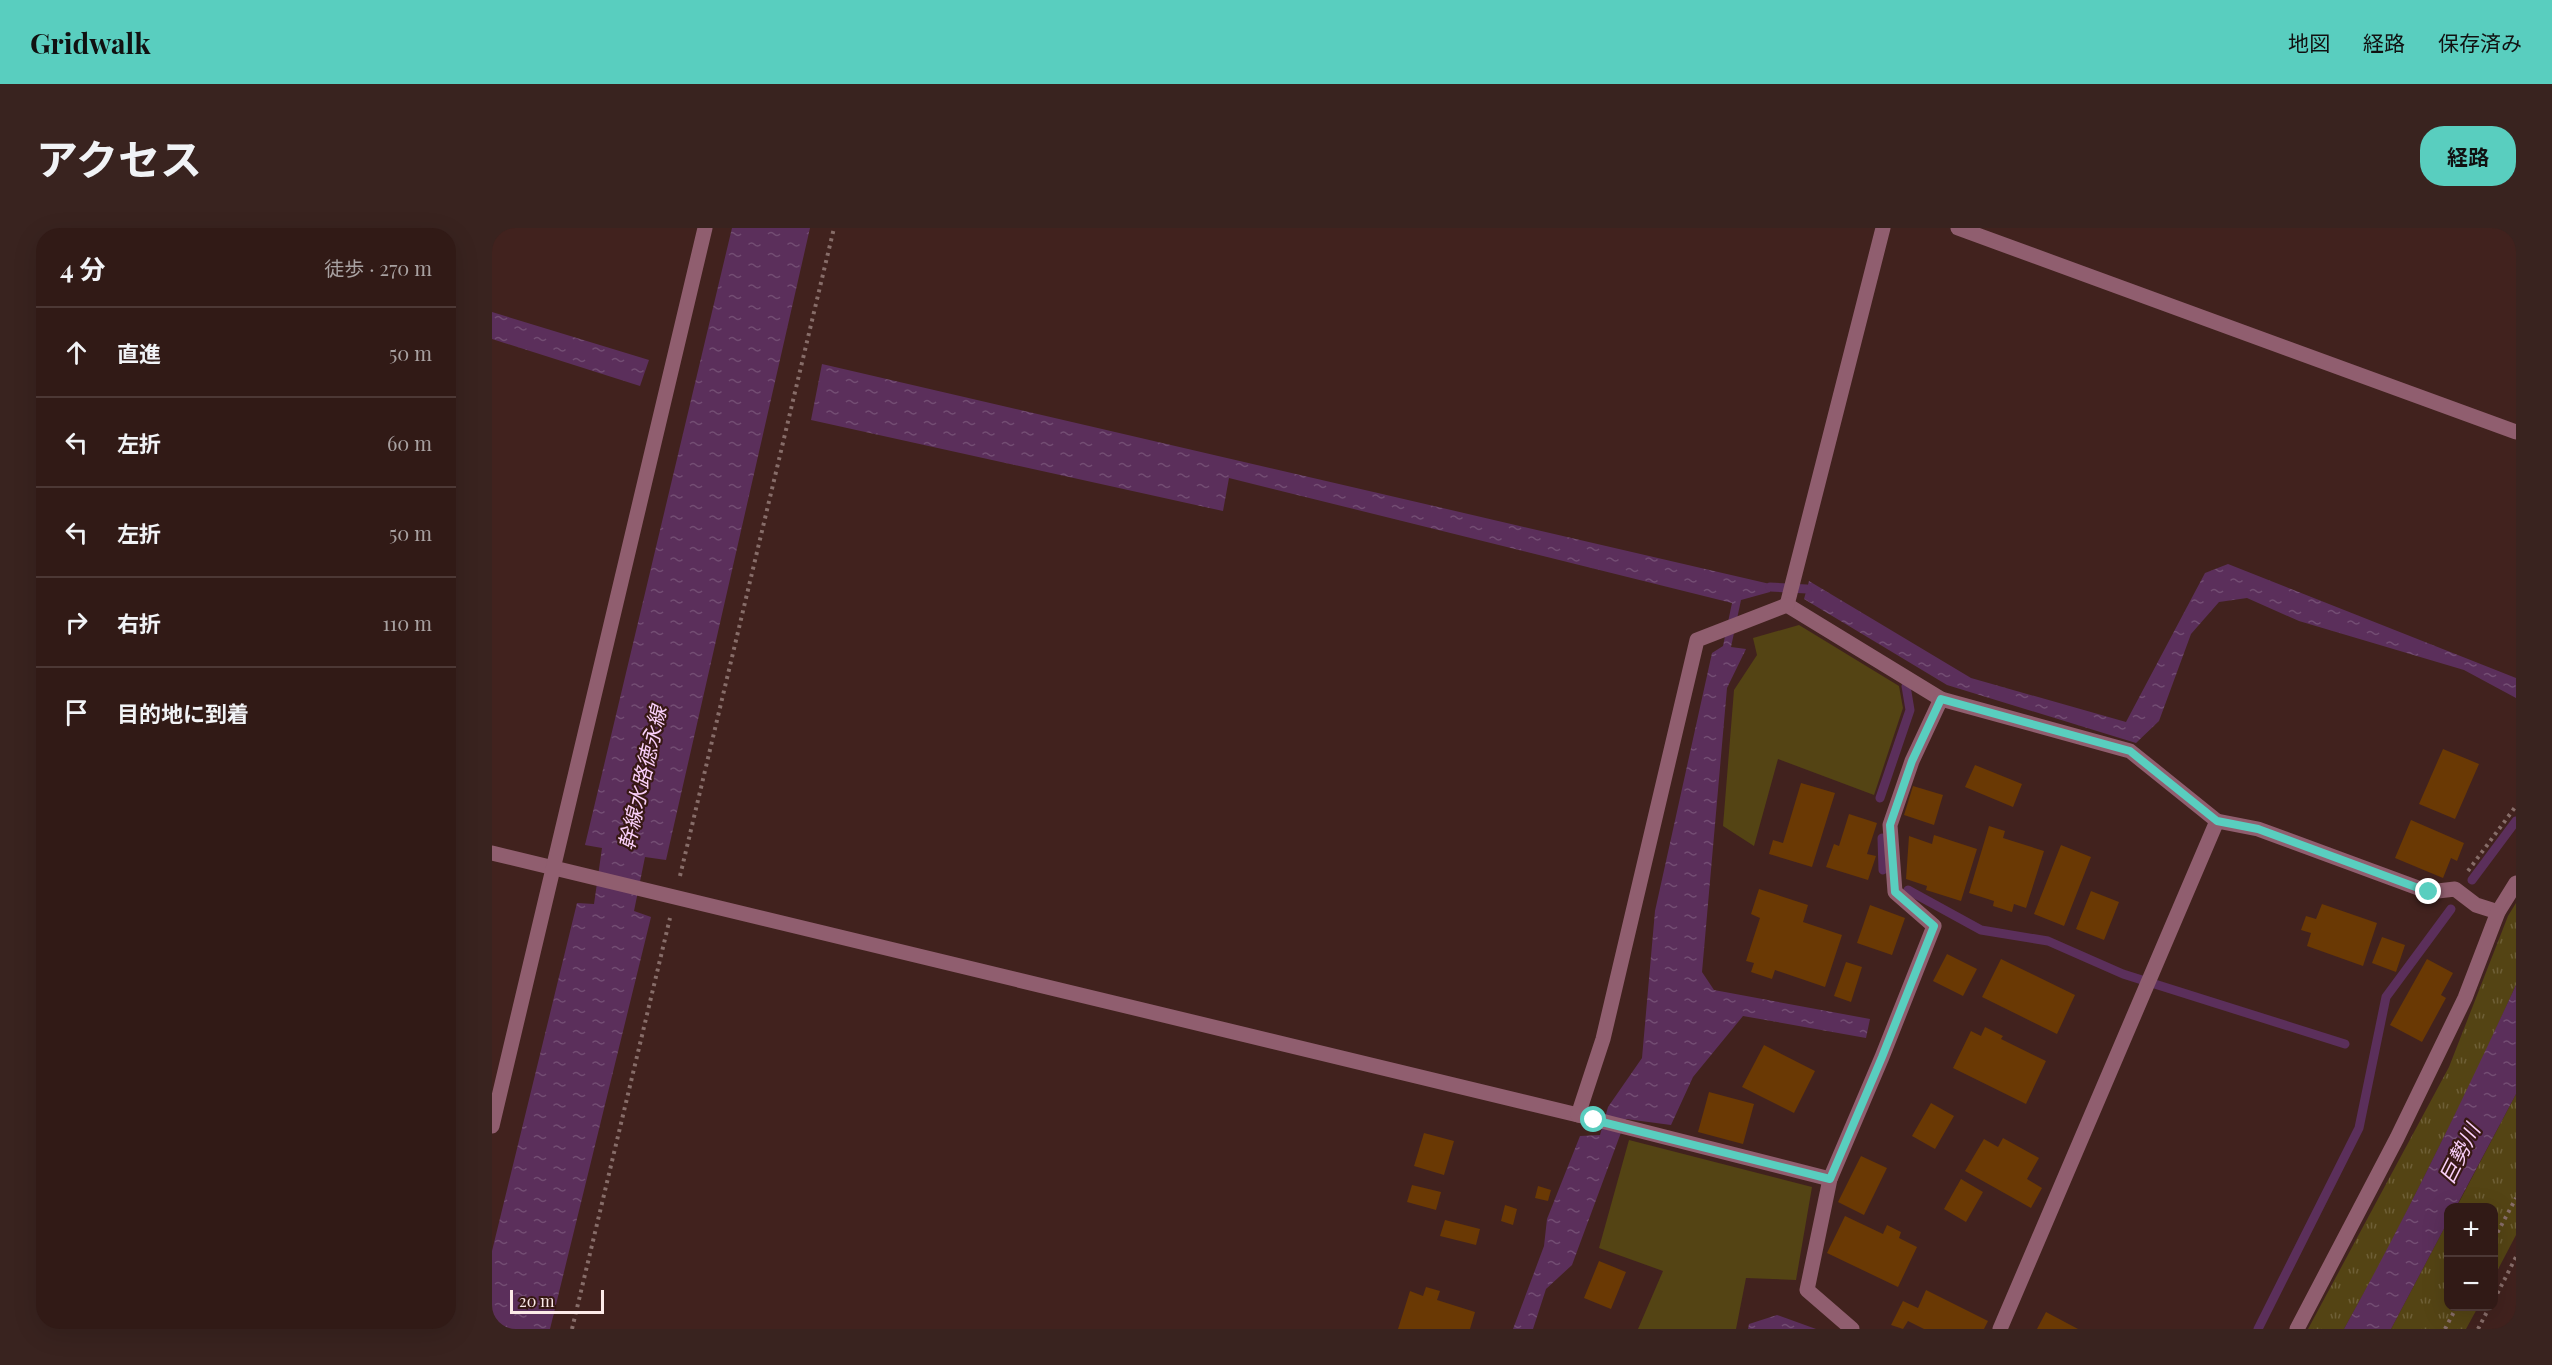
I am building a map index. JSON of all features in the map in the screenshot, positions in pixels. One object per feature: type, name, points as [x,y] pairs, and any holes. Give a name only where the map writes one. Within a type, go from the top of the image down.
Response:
[{"type":"street","points":[[492,1126],[705,228]]},
{"type":"street","points":[[1787,604],[1883,228]]},
{"type":"street","points":[[1958,228],[2516,432]]},
{"type":"street","points":[[1578,1115],[1602,1039],[1697,640],[1787,604]]},
{"type":"street","points":[[1787,604],[1941,699],[2130,751],[2217,821],[2258,829],[2429,892],[2455,889],[2476,905],[2498,912]]},
{"type":"street","points":[[1852,1329],[1807,1290],[1830,1179],[1934,926],[1895,892],[1890,825],[1912,761],[1941,699]]},
{"type":"street","points":[[2000,1329],[2217,821]]},
{"type":"street","points":[[492,852],[1578,1115],[1830,1179]]},
{"type":"street","points":[[2297,1329],[2397,1138],[2465,998],[2498,912],[2516,883]]},
{"type":"path","points":[[572,1329],[834,228]]},
{"type":"path","points":[[2455,889],[2516,806]]},
{"type":"path","points":[[2498,1230],[2516,1197]]},
{"type":"path","points":[[2498,1290],[2516,1257]]},
{"type":"path","points":[[2445,1329],[2454,1311]]},
{"type":"path","points":[[2478,1329],[2487,1311]]},
{"type":"green space","points":[[1799,625],[1899,686],[1903,708],[1874,795],[1778,759],[1754,846],[1723,826],[1734,690],[1757,655],[1753,638]]},
{"type":"green space","points":[[2516,903],[2516,985],[2474,1077],[2386,1253],[2344,1329],[2308,1329],[2449,1067],[2508,916]]},
{"type":"green space","points":[[2516,1094],[2516,1235],[2498,1269],[2498,1203],[2459,1203]]},
{"type":"green space","points":[[1629,1140],[1812,1187],[1796,1280],[1746,1278],[1736,1329],[1638,1329],[1663,1271],[1599,1248]]},
{"type":"green space","points":[[2444,1229],[2444,1311],[2476,1311],[2466,1329],[2391,1329]]},
{"type":"water","name":"幹線水路徳永線","points":[[732,228],[810,228],[666,860],[645,857],[634,911],[651,917],[550,1329],[492,1329],[492,1251],[577,903],[594,904],[602,848],[585,845]]},
{"type":"water","points":[[492,312],[649,360],[640,386],[492,339]]},
{"type":"water","points":[[822,364],[1770,584],[1770,592],[1741,600],[1731,647],[1746,649],[1727,688],[1702,972],[1714,990],[1870,1019],[1866,1038],[1743,1016],[1693,1077],[1671,1125],[1626,1119],[1572,1265],[1546,1289],[1533,1329],[1513,1329],[1544,1246],[1547,1219],[1580,1136],[1600,1135],[1608,1107],[1642,1058],[1655,911],[1712,653],[1723,646],[1732,603],[1229,478],[1223,511],[811,420]]},
{"type":"water","points":[[2228,564],[2516,678],[2516,698],[2464,670],[2299,621],[2247,598],[2219,602],[2191,634],[2159,721],[2136,743],[1947,685],[1804,599],[1809,581],[1971,678],[2126,722],[2205,573]]},
{"type":"water","name":"巨勢川","points":[[2516,985],[2516,1094],[2458,1203],[2444,1203],[2444,1229],[2391,1329],[2344,1329],[2433,1159]]},
{"type":"water","points":[[1777,1315],[1816,1329],[1748,1329],[1749,1324]]},
{"type":"building","points":[[2443,749],[2479,764],[2455,819],[2419,804]]},
{"type":"building","points":[[1975,765],[2022,784],[2013,807],[1965,787]]},
{"type":"building","points":[[1801,783],[1835,793],[1812,867],[1769,854],[1773,840],[1783,843]]},
{"type":"building","points":[[1913,786],[1943,795],[1934,825],[1904,815]]},
{"type":"building","points":[[1849,814],[1877,823],[1867,854],[1876,856],[1868,880],[1826,867],[1834,844],[1839,846]]},
{"type":"building","points":[[2411,820],[2464,843],[2457,861],[2451,858],[2443,878],[2395,858]]},
{"type":"building","points":[[1989,826],[2005,831],[2003,838],[2044,851],[2026,908],[2014,904],[2012,912],[1993,906],[1994,901],[1969,893]]},
{"type":"building","points":[[1934,835],[1977,849],[1961,901],[1926,890],[1927,886],[1906,879],[1909,836],[1932,844]]},
{"type":"building","points":[[2061,845],[2091,857],[2064,926],[2034,914]]},
{"type":"building","points":[[1759,889],[1808,905],[1803,922],[1842,935],[1825,987],[1775,970],[1772,979],[1751,972],[1754,963],[1746,961],[1760,918],[1751,914]]},
{"type":"building","points":[[2091,891],[2119,902],[2104,940],[2076,929]]},
{"type":"building","points":[[2322,904],[2377,923],[2363,966],[2307,946],[2311,933],[2301,930],[2306,916],[2316,919]]},
{"type":"building","points":[[1870,905],[1905,918],[1892,955],[1857,943]]},
{"type":"building","points":[[2382,937],[2405,945],[2396,972],[2372,963]]},
{"type":"building","points":[[1947,954],[1977,969],[1963,996],[1933,981]]},
{"type":"building","points":[[2001,959],[2075,995],[2057,1034],[1982,997]]},
{"type":"building","points":[[2427,959],[2453,973],[2441,995],[2446,998],[2422,1042],[2390,1025]]},
{"type":"building","points":[[1846,962],[1862,967],[1851,1002],[1834,996]]},
{"type":"building","points":[[1985,1027],[2003,1036],[2001,1039],[2046,1061],[2026,1104],[1953,1068],[1971,1031],[1981,1036]]},
{"type":"building","points":[[1764,1045],[1815,1071],[1794,1113],[1742,1087]]},
{"type":"building","points":[[1709,1092],[1754,1104],[1743,1144],[1698,1132]]},
{"type":"building","points":[[1931,1103],[1954,1116],[1935,1149],[1912,1136]]},
{"type":"building","points":[[1424,1133],[1454,1141],[1444,1175],[1414,1166]]},
{"type":"building","points":[[2003,1138],[2039,1158],[2027,1179],[2042,1188],[2031,1208],[1965,1171],[1984,1139],[1998,1147]]},
{"type":"building","points":[[1861,1156],[1887,1168],[1864,1215],[1838,1202]]},
{"type":"building","points":[[1961,1179],[1983,1192],[1966,1222],[1944,1209]]},
{"type":"building","points":[[1412,1185],[1441,1192],[1436,1210],[1407,1202]]},
{"type":"building","points":[[1538,1186],[1551,1190],[1548,1201],[1535,1198]]},
{"type":"building","points":[[1505,1205],[1517,1209],[1513,1225],[1501,1221]]},
{"type":"building","points":[[1845,1216],[1883,1234],[1887,1225],[1901,1232],[1899,1238],[1917,1247],[1898,1287],[1827,1253]]},
{"type":"building","points":[[1445,1220],[1480,1229],[1476,1245],[1440,1236]]},
{"type":"building","points":[[1599,1261],[1626,1272],[1611,1309],[1584,1298]]},
{"type":"building","points":[[1426,1287],[1440,1291],[1437,1300],[1475,1312],[1470,1329],[1398,1329],[1410,1291],[1423,1296]]},
{"type":"building","points":[[1926,1290],[1988,1321],[1984,1329],[1924,1329],[1908,1321],[1903,1329],[1891,1325],[1903,1301],[1918,1308]]},
{"type":"building","points":[[2046,1312],[2078,1329],[2037,1329]]},
{"type":"waterway","points":[[1770,587],[1807,589]]},
{"type":"waterway","points":[[1880,798],[1910,710],[1906,686]]},
{"type":"waterway","points":[[2472,880],[2516,821]]},
{"type":"waterway","points":[[1882,838],[1883,870]]},
{"type":"waterway","points":[[1908,890],[1981,930],[2048,941],[2123,974],[2345,1044]]},
{"type":"waterway","points":[[2258,1329],[2359,1128],[2386,997],[2451,909]]},
{"type":"route","points":[[1594,1120],[1830,1179],[1934,926],[1895,892],[1890,825],[1912,761],[1941,699],[2130,751],[2217,821],[2258,829],[2429,892]]}]
